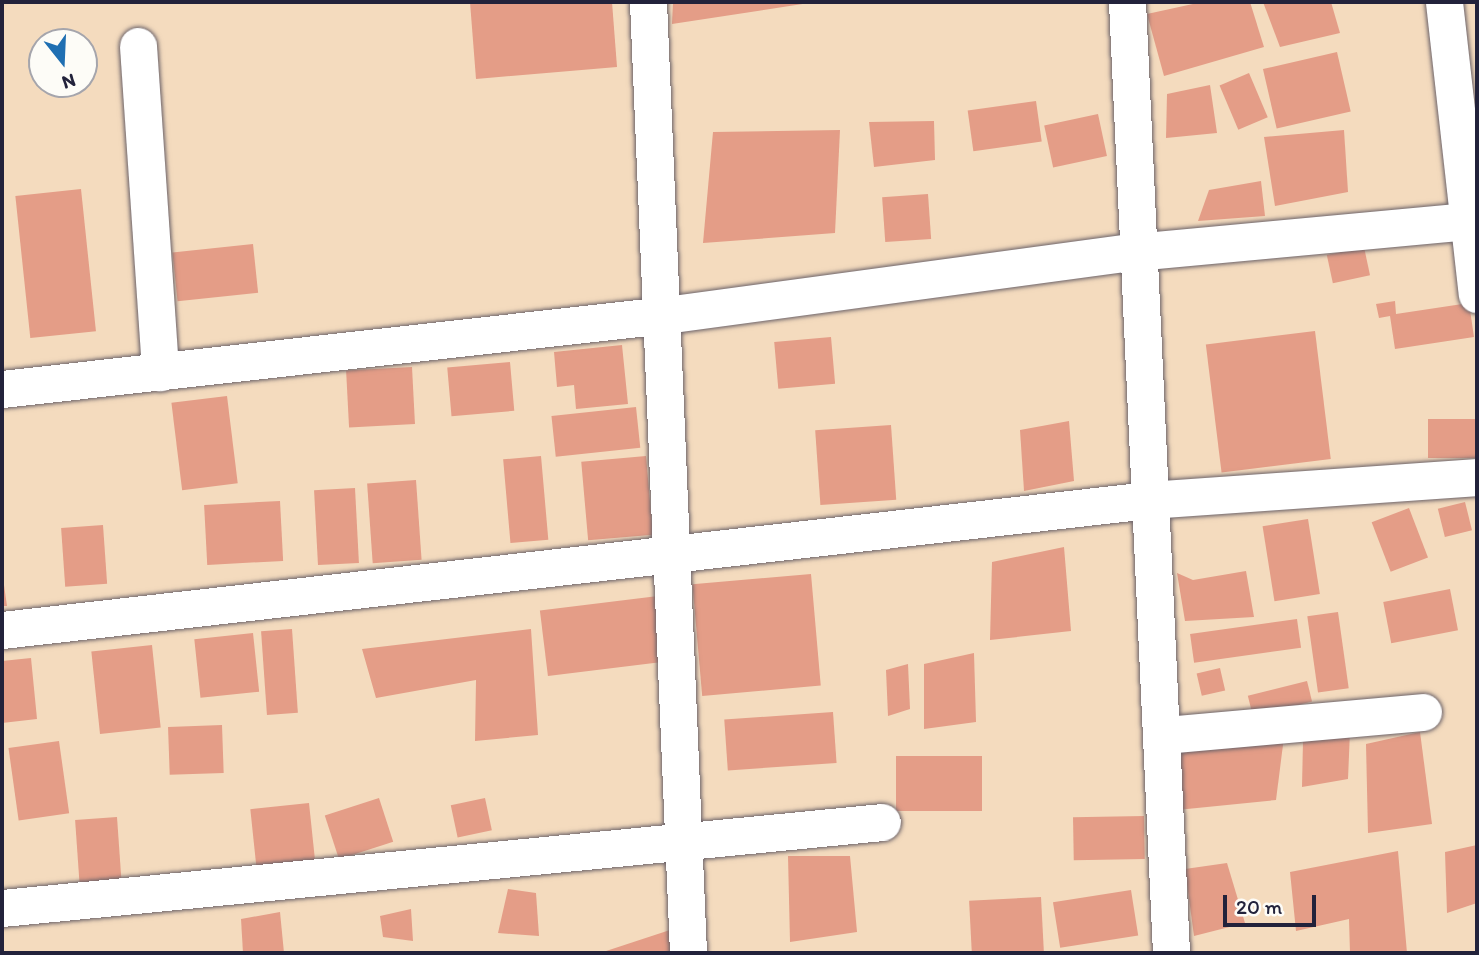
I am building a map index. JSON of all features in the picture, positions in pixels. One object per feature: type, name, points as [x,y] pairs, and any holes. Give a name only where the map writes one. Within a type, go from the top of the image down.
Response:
[{"type":"street","points":[[648,2],[664,315],[688,953]]},
{"type":"street","points":[[1127,2],[1134,252],[1165,735],[1171,953]]},
{"type":"street","points":[[1444,2],[1473,221],[1477,294]]},
{"type":"street","points":[[138,46],[160,372]]},
{"type":"street","points":[[2,389],[664,315],[1134,252],[1473,221]]},
{"type":"street","points":[[2,630],[673,551],[1149,500],[1477,477]]},
{"type":"street","points":[[1165,735],[1423,712]]},
{"type":"street","points":[[2,908],[882,822]]},
{"type":"building","points":[[470,2],[612,2],[617,67],[476,79]]},
{"type":"building","points":[[673,2],[809,2],[809,3],[672,24]]},
{"type":"building","points":[[1202,2],[1250,2],[1264,47],[1164,76],[1147,14]]},
{"type":"building","points":[[1263,2],[1331,2],[1340,33],[1280,47]]},
{"type":"building","points":[[1337,52],[1351,111],[1277,129],[1263,69]]},
{"type":"building","points":[[1249,73],[1268,117],[1238,130],[1220,86]]},
{"type":"building","points":[[1210,85],[1217,133],[1166,138],[1167,94]]},
{"type":"building","points":[[1036,101],[1042,142],[973,151],[968,111]]},
{"type":"building","points":[[1098,114],[1107,156],[1053,167],[1044,125]]},
{"type":"building","points":[[934,121],[935,160],[874,167],[869,122]]},
{"type":"building","points":[[840,130],[835,233],[703,243],[713,132]]},
{"type":"building","points":[[1344,130],[1348,192],[1275,206],[1264,137]]},
{"type":"building","points":[[1261,181],[1265,216],[1198,221],[1209,190]]},
{"type":"building","points":[[81,189],[96,331],[30,338],[15,196]]},
{"type":"building","points":[[928,194],[931,239],[885,242],[882,197]]},
{"type":"building","points":[[253,244],[258,293],[178,301],[172,252]]},
{"type":"building","points":[[1364,247],[1370,275],[1333,283],[1327,255]]},
{"type":"building","points":[[1395,301],[1396,314],[1469,303],[1474,337],[1395,349],[1390,316],[1379,318],[1376,304]]},
{"type":"building","points":[[1315,331],[1331,459],[1222,472],[1206,344]]},
{"type":"building","points":[[831,337],[835,384],[778,389],[774,342]]},
{"type":"building","points":[[622,345],[628,404],[576,409],[574,385],[557,387],[554,352]]},
{"type":"building","points":[[510,362],[514,411],[452,416],[447,367]]},
{"type":"building","points":[[412,367],[415,424],[349,427],[346,370]]},
{"type":"building","points":[[227,396],[238,483],[182,490],[171,403]]},
{"type":"building","points":[[636,407],[640,448],[556,457],[551,416]]},
{"type":"building","points":[[1428,419],[1477,419],[1477,458],[1428,458]]},
{"type":"building","points":[[1069,421],[1074,481],[1024,491],[1020,430]]},
{"type":"building","points":[[891,425],[896,500],[820,505],[815,430]]},
{"type":"building","points":[[541,456],[548,540],[510,543],[503,459]]},
{"type":"building","points":[[646,456],[653,535],[588,540],[581,462]]},
{"type":"building","points":[[416,480],[422,560],[373,563],[367,483]]},
{"type":"building","points":[[355,488],[359,563],[318,565],[314,490]]},
{"type":"building","points":[[280,501],[283,561],[207,565],[204,505]]},
{"type":"building","points":[[1465,502],[1472,530],[1445,537],[1438,509]]},
{"type":"building","points":[[1409,508],[1428,557],[1391,572],[1372,522]]},
{"type":"building","points":[[1308,519],[1320,594],[1274,601],[1263,526]]},
{"type":"building","points":[[103,525],[107,584],[65,587],[61,528]]},
{"type":"building","points":[[1064,547],[1071,631],[990,640],[992,562]]},
{"type":"building","points":[[2,571],[7,606],[2,606]]},
{"type":"building","points":[[1246,571],[1254,617],[1185,621],[1177,573],[1193,580]]},
{"type":"building","points":[[811,574],[821,686],[702,696],[692,584]]},
{"type":"building","points":[[1450,589],[1458,630],[1391,643],[1383,602]]},
{"type":"building","points":[[658,596],[666,662],[548,676],[540,611]]},
{"type":"building","points":[[1338,612],[1349,688],[1318,693],[1307,616]]},
{"type":"building","points":[[1297,619],[1301,648],[1194,663],[1190,634]]},
{"type":"building","points":[[292,629],[298,713],[267,715],[261,631]]},
{"type":"building","points":[[531,629],[538,735],[475,741],[476,680],[376,698],[362,649]]},
{"type":"building","points":[[253,633],[259,692],[200,698],[194,639]]},
{"type":"building","points":[[152,645],[161,728],[100,734],[91,651]]},
{"type":"building","points":[[974,653],[976,722],[924,729],[924,664]]},
{"type":"building","points":[[31,658],[37,719],[2,723],[2,661]]},
{"type":"building","points":[[908,664],[910,709],[888,716],[886,670]]},
{"type":"building","points":[[1220,668],[1225,690],[1202,696],[1197,673]]},
{"type":"building","points":[[1307,681],[1312,701],[1253,716],[1248,696]]},
{"type":"building","points":[[833,712],[837,763],[728,770],[724,720]]},
{"type":"building","points":[[222,725],[224,773],[170,775],[168,727]]},
{"type":"building","points":[[1350,731],[1348,779],[1302,787],[1303,741]]},
{"type":"building","points":[[1420,732],[1432,824],[1368,833],[1366,744]]},
{"type":"building","points":[[1284,737],[1276,800],[1177,810],[1182,747]]},
{"type":"building","points":[[59,741],[69,813],[19,820],[8,748]]},
{"type":"building","points":[[896,756],[982,756],[982,811],[896,811]]},
{"type":"building","points":[[379,798],[393,842],[339,859],[325,816]]},
{"type":"building","points":[[485,798],[492,830],[458,838],[451,805]]},
{"type":"building","points":[[309,803],[315,864],[257,870],[250,809]]},
{"type":"building","points":[[1144,816],[1145,859],[1074,860],[1073,817]]},
{"type":"building","points":[[117,817],[122,882],[80,885],[75,820]]},
{"type":"building","points":[[1477,845],[1477,903],[1447,913],[1445,852]]},
{"type":"building","points":[[1398,851],[1407,953],[1350,953],[1349,919],[1296,931],[1290,872]]},
{"type":"building","points":[[788,856],[850,856],[857,932],[790,942]]},
{"type":"building","points":[[1227,863],[1245,923],[1194,936],[1185,869]]},
{"type":"building","points":[[508,889],[536,893],[539,936],[498,933]]},
{"type":"building","points":[[1131,890],[1138,935],[1060,948],[1053,902]]},
{"type":"building","points":[[1041,897],[1044,953],[972,953],[969,901]]},
{"type":"building","points":[[411,909],[413,941],[383,937],[380,916]]},
{"type":"building","points":[[280,912],[284,953],[243,953],[241,919]]},
{"type":"building","points":[[670,930],[670,953],[600,953]]}]
